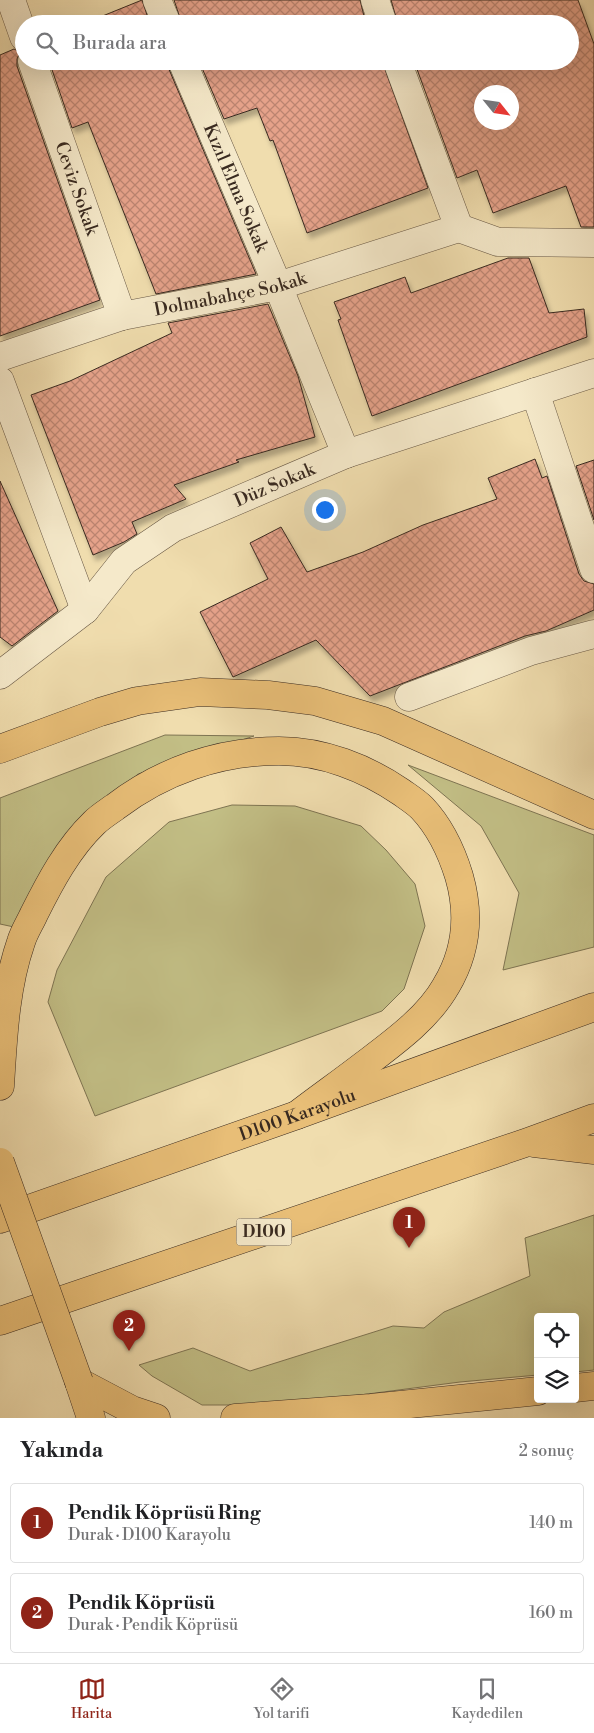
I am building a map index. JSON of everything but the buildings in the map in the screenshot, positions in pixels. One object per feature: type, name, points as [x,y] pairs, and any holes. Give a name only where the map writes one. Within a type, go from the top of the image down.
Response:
[{"type":"main road","points":[[0,749],[92,715],[137,701],[200,692],[268,695],[315,701],[383,721],[594,815]]},
{"type":"main road","points":[[0,1086],[9,990],[21,941],[45,893],[71,850],[95,822],[130,795],[162,777],[199,762],[241,754],[280,751],[318,756],[354,765],[388,783],[420,806],[437,827],[452,853],[463,888],[466,927],[460,955],[446,987],[421,1018],[391,1044],[297,1115]]},
{"type":"main road","name":"D100 Karayolu","points":[[0,1220],[594,1008]]},
{"type":"main road","name":"D100","points":[[0,1321],[594,1118]]},
{"type":"main road","points":[[528,1142],[594,1150]]},
{"type":"main road","points":[[0,1162],[91,1418]]},
{"type":"main road","points":[[79,1382],[132,1410],[156,1418]]},
{"type":"main road","points":[[579,1388],[594,1386]]},
{"type":"main road","points":[[235,1418],[380,1407],[534,1391]]},
{"type":"street","points":[[11,0],[16,15]]},
{"type":"street","points":[[157,0],[163,15]]},
{"type":"street","points":[[375,0],[380,15]]},
{"type":"street","name":"Ceviz Sokak","points":[[35,70],[122,316]]},
{"type":"street","name":"Kızıl Elma Sokak","points":[[186,70],[278,286],[346,454]]},
{"type":"street","points":[[400,70],[459,228],[498,242],[594,244]]},
{"type":"street","name":"Dolmabahçe Sokak","points":[[0,358],[122,316],[278,286],[459,228]]},
{"type":"street","name":"Düz Sokak","points":[[0,675],[85,610],[124,561],[173,528],[346,454],[594,373]]},
{"type":"street","points":[[0,381],[85,610]]},
{"type":"street","points":[[535,392],[594,569]]},
{"type":"street","points":[[409,697],[531,651],[594,634]]},
{"type":"shaded area","points":[[165,735],[254,736],[138,774],[61,843],[14,927],[0,924],[0,798]]},
{"type":"shaded area","points":[[408,765],[594,835],[594,947],[503,970],[519,893],[481,826]]},
{"type":"shaded area","points":[[232,805],[295,806],[361,826],[386,850],[415,884],[425,926],[404,989],[382,1011],[95,1116],[48,1002],[57,970],[106,877],[169,822]]},
{"type":"shaded area","points":[[594,1215],[594,1370],[579,1372],[579,1313],[534,1313],[534,1375],[460,1382],[283,1405],[202,1405],[152,1376],[139,1365],[193,1348],[250,1371],[393,1326],[424,1328],[444,1312],[530,1276],[525,1238]]},
{"type":"place","name":"Pendi̇k Köprüsü Ri̇ng","points":[[409,1248]]},
{"type":"place","name":"Pendik Köprüsü","points":[[129,1351]]}]
